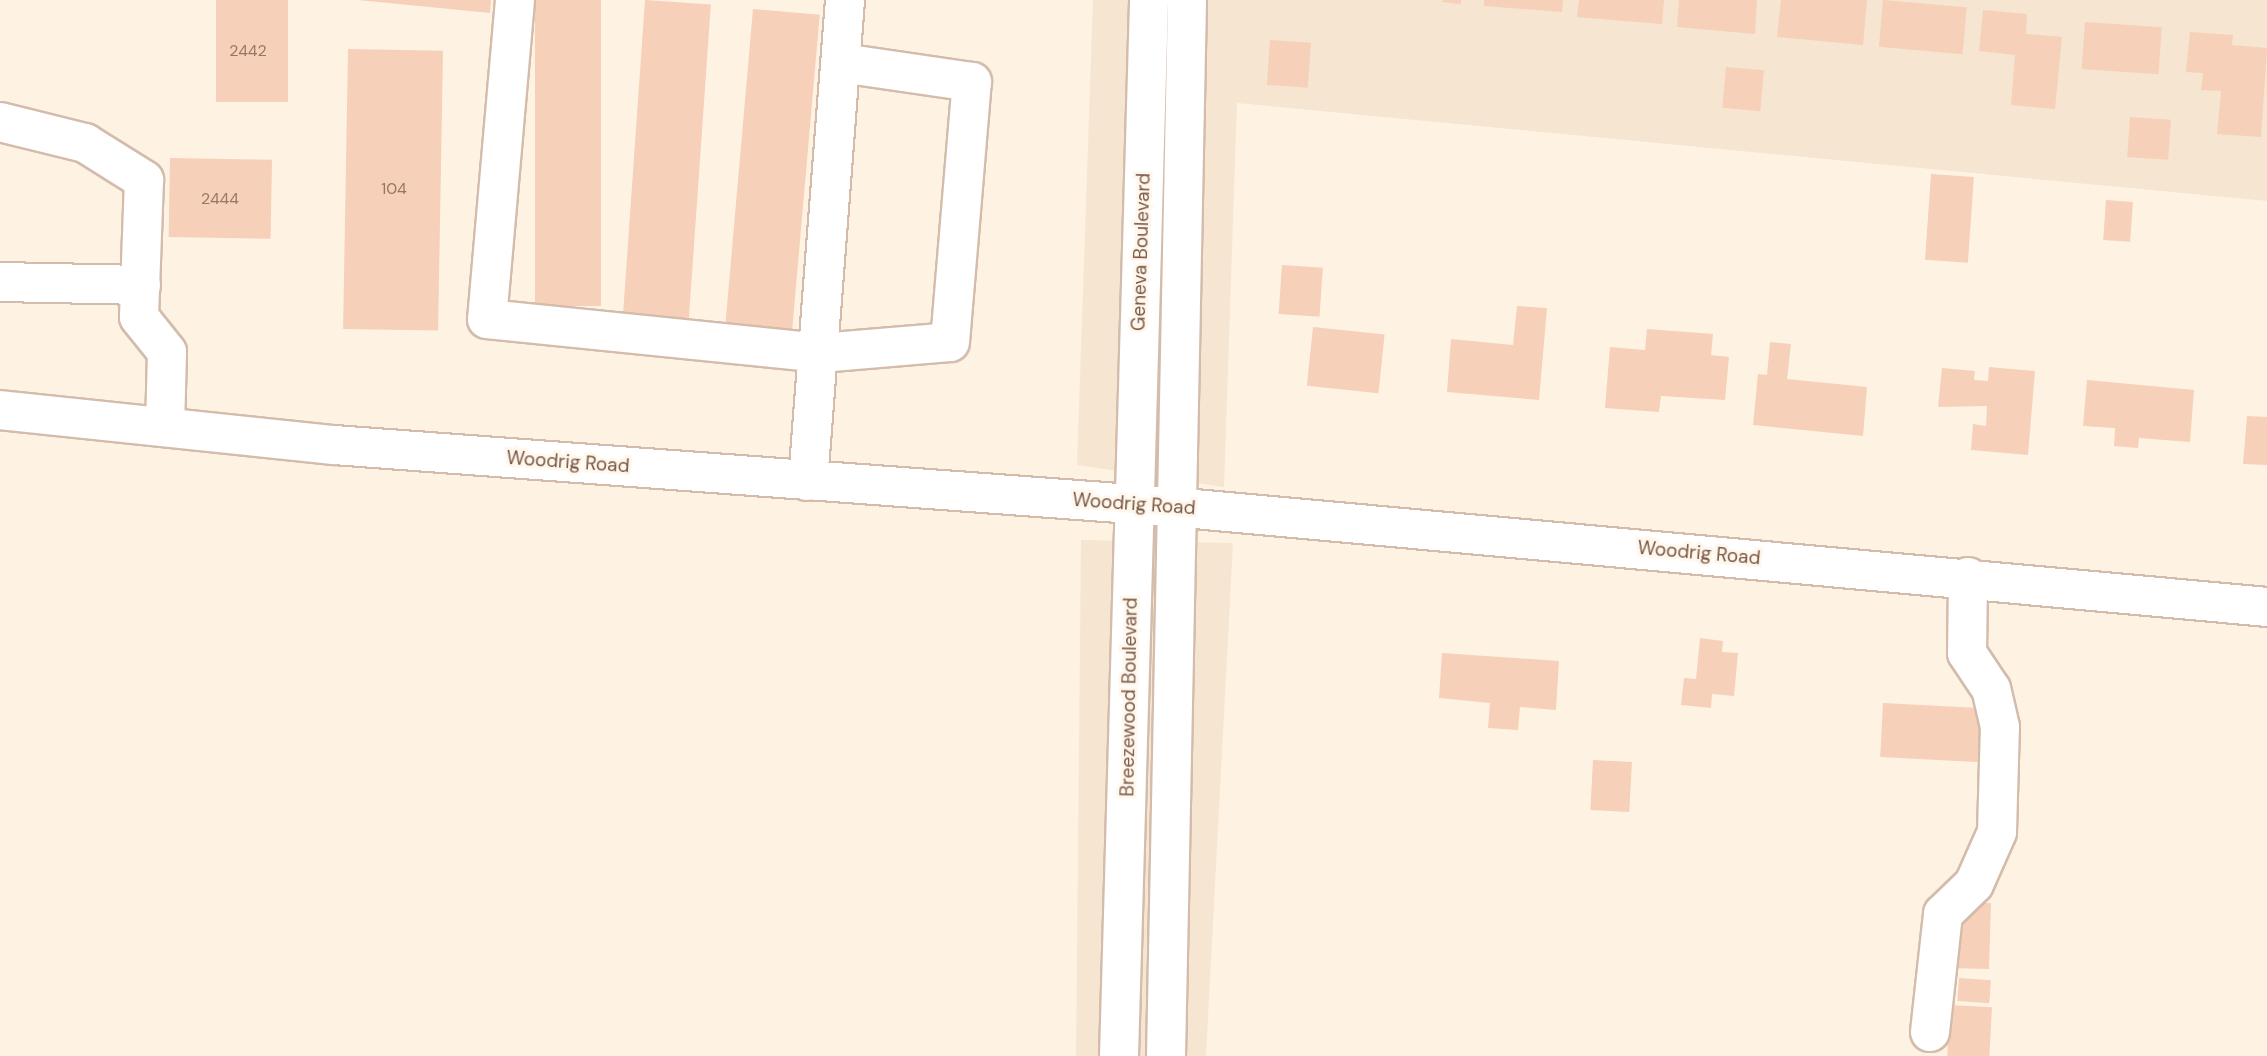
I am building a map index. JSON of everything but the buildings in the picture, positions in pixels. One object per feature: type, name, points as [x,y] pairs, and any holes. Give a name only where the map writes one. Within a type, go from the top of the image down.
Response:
[{"type":"street","points":[[515,0],[486,319],[820,353],[950,342],[972,82],[842,63]]},
{"type":"street","points":[[808,481],[820,353],[845,0]]},
{"type":"street","name":"Geneva Boulevard","points":[[1134,503],[1149,0]]},
{"type":"street","points":[[1166,1056],[1173,507],[1187,0]]},
{"type":"street","points":[[0,122],[85,143],[144,180],[139,317],[167,352],[165,427]]},
{"type":"street","points":[[0,282],[141,285]]},
{"type":"street","name":"Woodrig Road","points":[[0,410],[165,427],[808,481],[1134,503],[1968,577],[2267,607]]},
{"type":"street","name":"Breezewood Boulevard","points":[[1119,1056],[1134,503]]},
{"type":"street","points":[[1930,1032],[1943,914],[1975,884],[1997,832],[2000,727],[1991,689],[1967,653],[1968,577]]},
{"type":"street","points":[[1124,891],[1168,892]]},
{"type":"shaded area","points":[[1093,0],[2267,0],[2267,201],[1237,103],[1224,487],[1077,465]]},
{"type":"shaded area","points":[[1081,540],[1233,543],[1206,1056],[1076,1056]]}]
